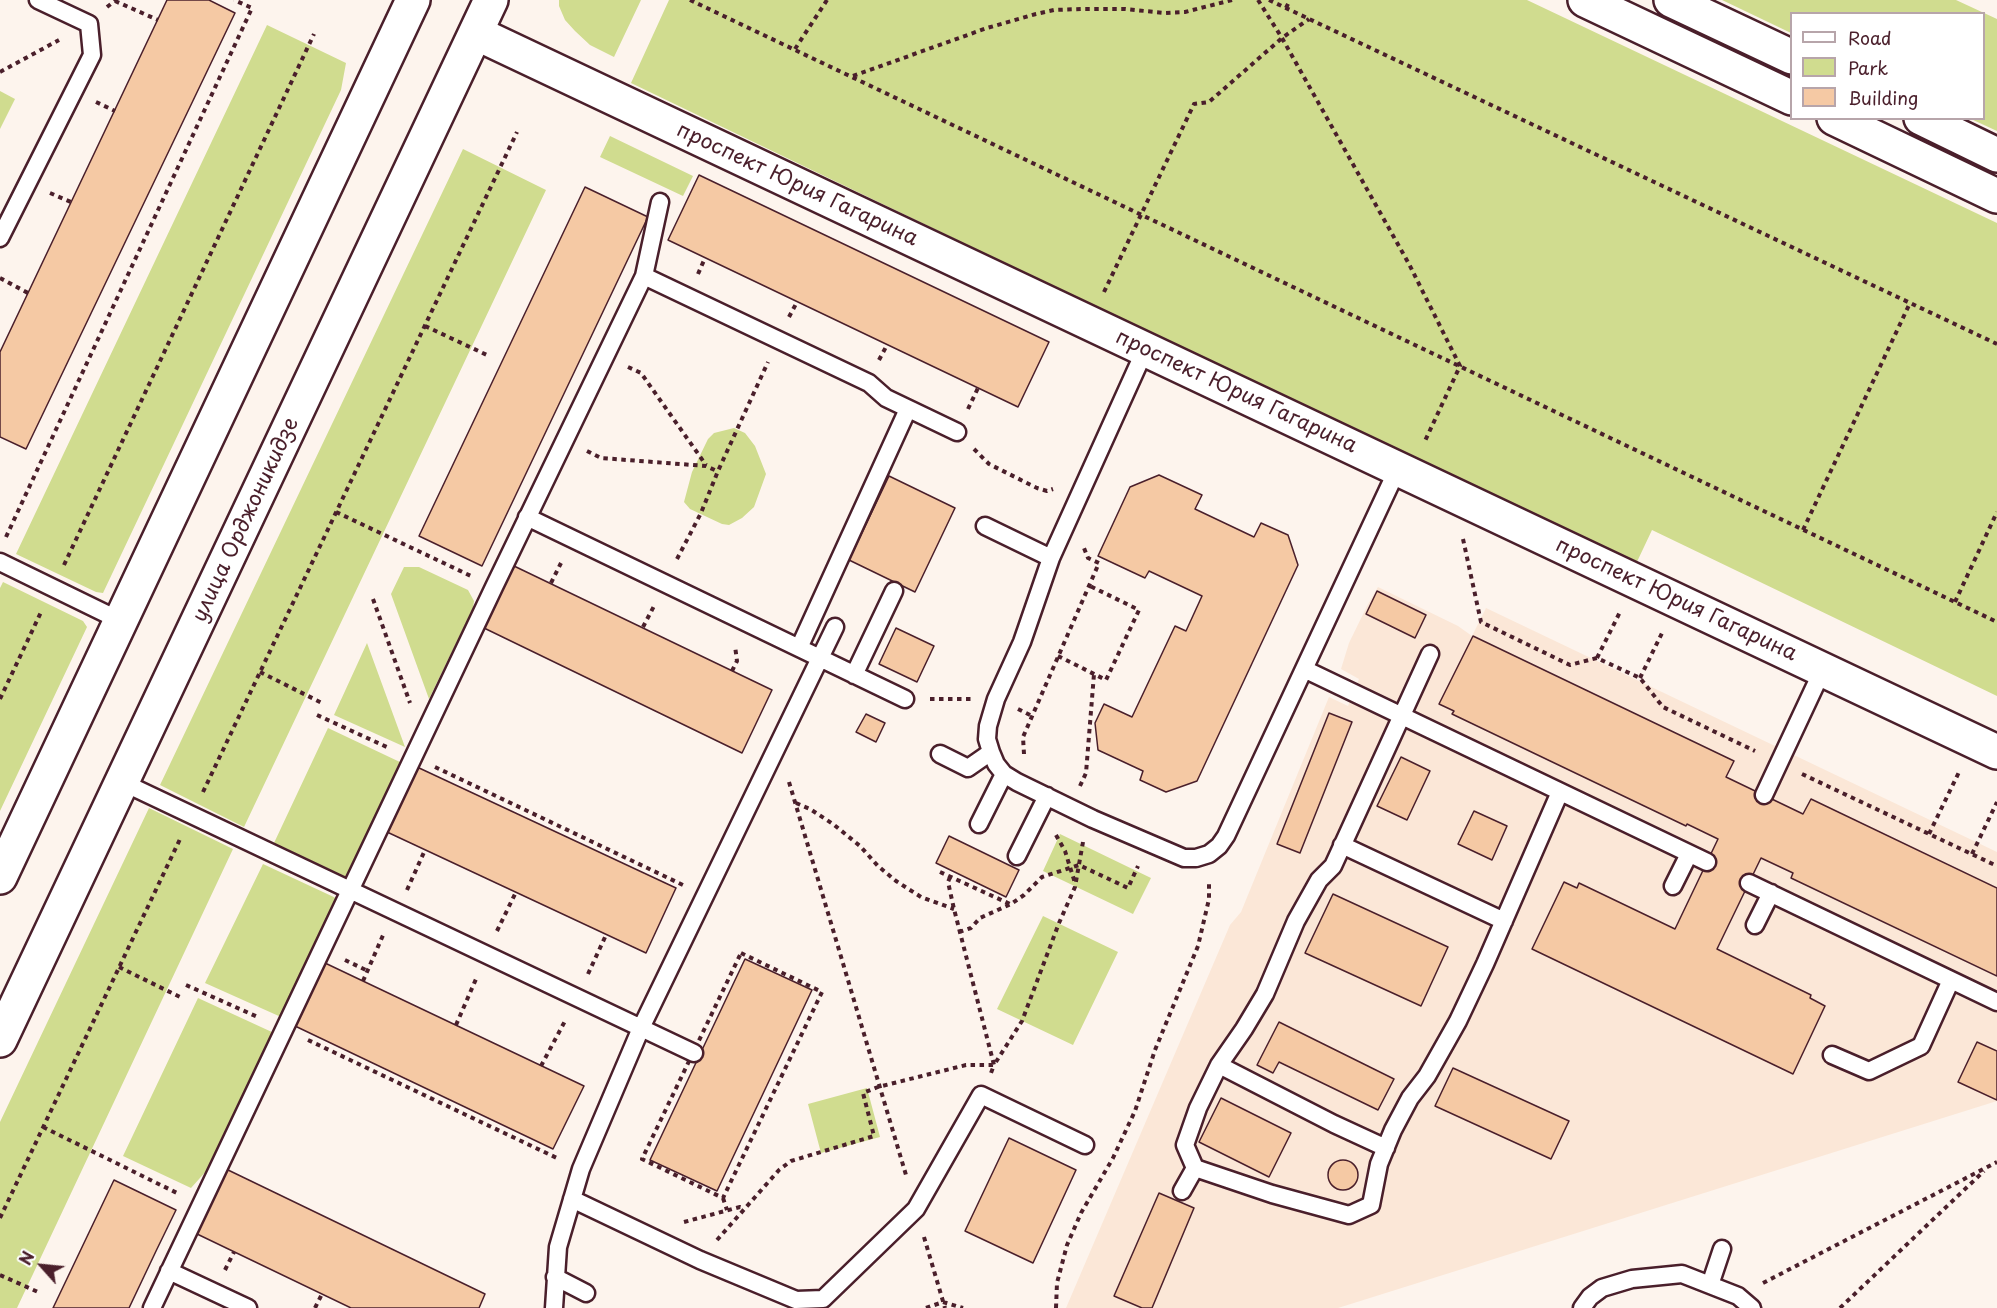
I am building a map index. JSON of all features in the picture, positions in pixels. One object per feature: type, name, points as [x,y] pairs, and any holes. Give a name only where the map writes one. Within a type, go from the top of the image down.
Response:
[{"type":"main road","name":"улица Орджоникидзе","points":[[0,1040],[491,0]]},
{"type":"main road","points":[[1585,0],[1790,98]]},
{"type":"main road","points":[[1671,0],[1790,57]]},
{"type":"main road","points":[[0,874],[121,621],[410,1]]},
{"type":"main road","name":"проспект Юрия Гагарина","points":[[476,33],[1997,752]]},
{"type":"main road","points":[[1838,120],[1997,196]]},
{"type":"main road","points":[[1925,120],[1997,155]]},
{"type":"lane","points":[[0,238],[92,55],[89,24],[38,0]]},
{"type":"lane","points":[[152,1308],[527,517],[644,276],[660,202]]},
{"type":"lane","points":[[644,276],[869,382],[886,398],[957,432]]},
{"type":"lane","points":[[1145,350],[1051,558],[1022,642],[996,699],[987,739],[996,764],[1004,774],[1093,819],[1184,858],[1196,858],[1209,854],[1219,846],[1226,836],[1304,669],[1404,470]]},
{"type":"lane","points":[[799,648],[908,409]]},
{"type":"lane","points":[[527,517],[905,699]]},
{"type":"lane","points":[[985,526],[1051,558]]},
{"type":"lane","points":[[0,562],[121,621]]},
{"type":"lane","points":[[854,675],[894,591]]},
{"type":"lane","points":[[554,1308],[558,1247],[582,1169],[641,1028],[835,627]]},
{"type":"lane","points":[[1430,654],[1333,866],[1319,880],[1296,921],[1265,994],[1219,1065],[1198,1107],[1185,1145],[1195,1167],[1272,1194],[1349,1215],[1371,1205],[1379,1164],[1386,1148],[1410,1098],[1426,1076],[1458,1021],[1560,792]]},
{"type":"lane","points":[[1304,669],[1707,862]]},
{"type":"lane","points":[[1764,795],[1823,669]]},
{"type":"lane","points":[[940,754],[968,768],[991,752]]},
{"type":"lane","points":[[979,824],[1004,774]]},
{"type":"lane","points":[[122,782],[694,1053]]},
{"type":"lane","points":[[1017,856],[1047,796]]},
{"type":"lane","points":[[1342,845],[1504,921]]},
{"type":"lane","points":[[1673,886],[1689,854]]},
{"type":"lane","points":[[1749,883],[1997,1002]]},
{"type":"lane","points":[[1755,925],[1771,893]]},
{"type":"lane","points":[[1832,1055],[1869,1071],[1921,1046],[1952,980]]},
{"type":"lane","points":[[1219,1065],[1386,1148]]},
{"type":"lane","points":[[572,1200],[700,1260],[796,1300],[824,1299],[916,1209],[981,1095],[1085,1145]]},
{"type":"lane","points":[[1182,1191],[1195,1167]]},
{"type":"lane","points":[[1710,1285],[1722,1249]]},
{"type":"lane","points":[[169,1271],[248,1308]]},
{"type":"lane","points":[[1582,1308],[1590,1297],[1602,1288],[1632,1279],[1682,1274],[1738,1296],[1752,1308]]},
{"type":"lane","points":[[555,1277],[586,1293]]},
{"type":"path","points":[[5,539],[252,8],[234,0]]},
{"type":"path","points":[[690,0],[1997,622]]},
{"type":"path","points":[[795,49],[826,0]]},
{"type":"path","points":[[853,76],[987,28],[1054,10],[1125,9],[1165,13],[1185,12],[1232,0]]},
{"type":"path","points":[[1258,0],[1282,38],[1409,264],[1460,366]]},
{"type":"path","points":[[1269,0],[1997,344]]},
{"type":"path","points":[[1286,8],[1290,0]]},
{"type":"path","points":[[115,1],[158,20]]},
{"type":"path","points":[[1089,323],[1194,104],[1209,102],[1282,38],[1309,19]]},
{"type":"path","points":[[0,72],[89,24]]},
{"type":"path","points":[[0,699],[314,34]]},
{"type":"path","points":[[1,1215],[517,132]]},
{"type":"path","points":[[0,278],[28,293]]},
{"type":"path","points":[[1803,530],[1910,303]]},
{"type":"path","points":[[425,326],[488,355]]},
{"type":"path","points":[[665,583],[700,513],[779,340]]},
{"type":"path","points":[[605,356],[641,373],[706,466]]},
{"type":"path","points":[[1404,470],[1460,366]]},
{"type":"path","points":[[957,432],[989,464],[1037,488],[1047,491],[1056,489]]},
{"type":"path","points":[[564,440],[601,458],[706,466],[718,471]]},
{"type":"path","points":[[336,512],[494,587]]},
{"type":"path","points":[[1955,602],[1997,513]]},
{"type":"path","points":[[1461,530],[1481,622],[1570,664],[1597,658],[1640,678],[1663,707],[1997,866]]},
{"type":"path","points":[[1025,759],[1022,749],[1023,738],[1099,563],[1088,558],[1082,541]]},
{"type":"path","points":[[1058,656],[1106,680],[1139,610],[1088,585]]},
{"type":"path","points":[[373,599],[423,738]]},
{"type":"path","points":[[1597,658],[1623,606]]},
{"type":"path","points":[[1640,678],[1665,627]]},
{"type":"path","points":[[260,672],[322,703]]},
{"type":"path","points":[[981,1095],[994,1065],[1022,1021],[1059,923],[1076,887],[1082,845],[1101,803],[1077,792],[1086,773],[1094,674]]},
{"type":"path","points":[[316,715],[422,761],[705,896]]},
{"type":"path","points":[[778,747],[945,1308]]},
{"type":"path","points":[[1929,834],[1962,767]]},
{"type":"path","points":[[1047,796],[1054,830],[1065,851],[1076,887]]},
{"type":"path","points":[[1972,854],[1997,802]]},
{"type":"path","points":[[795,803],[810,809],[833,824],[860,846],[878,866],[913,892],[954,909]]},
{"type":"path","points":[[960,932],[971,928],[980,918],[1011,904],[1042,877],[1079,865],[1128,888],[1149,844]]},
{"type":"path","points":[[363,981],[393,912],[401,904],[425,849]]},
{"type":"path","points":[[1056,1308],[1057,1283],[1068,1245],[1089,1196],[1113,1158],[1135,1111],[1155,1050],[1198,946],[1209,899],[1209,854]]},
{"type":"path","points":[[940,872],[1011,904]]},
{"type":"path","points":[[950,877],[948,882],[954,909],[994,1065]]},
{"type":"path","points":[[723,1198],[642,1159],[741,953],[822,992],[723,1198],[727,1210]]},
{"type":"path","points":[[119,968],[180,997]]},
{"type":"path","points":[[186,985],[285,1029],[582,1169]]},
{"type":"path","points":[[700,1260],[744,1208],[779,1170],[791,1161],[874,1136],[863,1093],[878,1087],[966,1065],[994,1065]]},
{"type":"path","points":[[43,1127],[201,1205]]},
{"type":"path","points":[[1840,1308],[1997,1161]]},
{"type":"path","points":[[1738,1296],[1989,1167]]},
{"type":"path","points":[[655,1239],[674,1225],[727,1210],[744,1208]]},
{"type":"path","points":[[0,1275],[38,1292]]},
{"type":"path","points":[[315,1308],[322,1294]]},
{"type":"path","points":[[926,1308],[943,1302],[963,1308]]},
{"type":"shaded area","points":[[1378,587],[1458,626],[1472,636],[1486,608],[1997,852],[1997,1101],[1338,1308],[1066,1308],[1230,925],[1241,912],[1329,697],[1348,706],[1359,679],[1341,669],[1349,643]]},
{"type":"green space","points":[[559,0],[641,0],[614,57],[590,45],[575,31],[565,20]]},
{"type":"green space","points":[[669,0],[1527,0],[1997,223],[1997,696],[1652,530],[1635,566],[631,83]]},
{"type":"green space","points":[[1722,0],[1956,0],[1982,12],[1790,12],[1790,33]]},
{"type":"green space","points":[[1985,13],[1997,19],[1997,131],[1973,120],[1985,120]]},
{"type":"green space","points":[[267,25],[346,63],[341,90],[103,593],[96,592],[16,554]]},
{"type":"green space","points":[[0,91],[15,99],[0,129]]},
{"type":"green space","points":[[610,136],[693,176],[683,196],[600,157]]},
{"type":"green space","points":[[463,149],[546,190],[244,827],[160,785]]},
{"type":"green space","points":[[734,428],[745,433],[755,446],[766,474],[754,507],[742,518],[729,525],[690,509],[684,502],[692,472],[708,439],[714,433]]},
{"type":"green space","points":[[404,567],[419,567],[468,590],[474,601],[473,608],[429,699],[391,594]]},
{"type":"green space","points":[[3,582],[83,621],[87,627],[0,811],[0,588]]},
{"type":"green space","points":[[367,643],[405,747],[334,715]]},
{"type":"green space","points":[[328,728],[402,763],[348,878],[274,843]]},
{"type":"green space","points":[[149,808],[233,849],[17,1308],[0,1308],[0,1122]]},
{"type":"green space","points":[[1060,834],[1151,878],[1133,914],[1043,871]]},
{"type":"green space","points":[[263,864],[338,899],[281,1017],[205,983]]},
{"type":"green space","points":[[1043,916],[1118,952],[1073,1045],[997,1009]]},
{"type":"green space","points":[[198,998],[274,1033],[208,1169],[191,1188],[123,1156]]},
{"type":"green space","points":[[867,1088],[880,1137],[821,1153],[808,1104]]},
{"type":"building","points":[[167,0],[209,0],[235,13],[26,449],[0,437],[0,352]]},
{"type":"building","points":[[699,175],[1049,342],[1018,407],[668,240]]},
{"type":"building","points":[[585,187],[648,217],[482,566],[419,536]]},
{"type":"building","points":[[1159,475],[1202,495],[1195,509],[1254,537],[1261,523],[1288,535],[1298,565],[1197,781],[1166,792],[1140,780],[1143,771],[1098,750],[1095,723],[1104,704],[1132,717],[1175,626],[1186,631],[1202,596],[1149,571],[1145,578],[1098,556],[1130,487]]},
{"type":"building","points":[[889,476],[955,508],[915,592],[849,560]]},
{"type":"building","points":[[514,566],[772,690],[742,753],[484,628]]},
{"type":"building","points":[[1377,591],[1426,615],[1415,638],[1366,614]]},
{"type":"building","points":[[896,628],[934,646],[917,682],[879,664]]},
{"type":"building","points":[[1473,636],[1734,761],[1726,777],[1803,814],[1811,799],[1997,888],[1997,976],[1791,878],[1793,873],[1761,858],[1717,949],[1811,995],[1810,998],[1825,1006],[1793,1074],[1532,949],[1564,882],[1577,888],[1579,883],[1675,929],[1718,839],[1687,824],[1686,826],[1452,714],[1454,711],[1439,704]]},
{"type":"building","points":[[1329,713],[1352,722],[1300,853],[1277,844]]},
{"type":"building","points":[[866,714],[885,723],[876,742],[856,732]]},
{"type":"building","points":[[1401,757],[1430,771],[1407,820],[1377,806]]},
{"type":"building","points":[[417,767],[676,888],[646,953],[387,832]]},
{"type":"building","points":[[1474,811],[1507,826],[1492,860],[1458,844]]},
{"type":"building","points":[[949,836],[1019,870],[1006,897],[936,863]]},
{"type":"building","points":[[1333,894],[1448,947],[1421,1006],[1305,953]]},
{"type":"building","points":[[745,959],[812,990],[717,1191],[650,1160]]},
{"type":"building","points":[[325,963],[584,1086],[553,1149],[295,1026]]},
{"type":"building","points":[[1279,1022],[1394,1079],[1378,1110],[1279,1062],[1273,1073],[1257,1065]]},
{"type":"building","points":[[1977,1042],[1997,1051],[1997,1100],[1958,1082]]},
{"type":"building","points":[[1453,1068],[1569,1121],[1551,1159],[1435,1106]]},
{"type":"building","points":[[1221,1098],[1291,1133],[1269,1177],[1199,1142]]},
{"type":"building","points":[[1009,1138],[1076,1170],[1033,1263],[965,1231]]},
{"type":"building","points":[[1343,1160],[1354,1164],[1358,1175],[1354,1186],[1343,1190],[1332,1186],[1328,1175],[1332,1164]]},
{"type":"building","points":[[226,1169],[485,1294],[479,1308],[351,1308],[195,1233]]},
{"type":"building","points":[[114,1180],[176,1210],[129,1308],[53,1308]]},
{"type":"building","points":[[1159,1193],[1194,1208],[1152,1308],[1142,1308],[1114,1296]]}]
